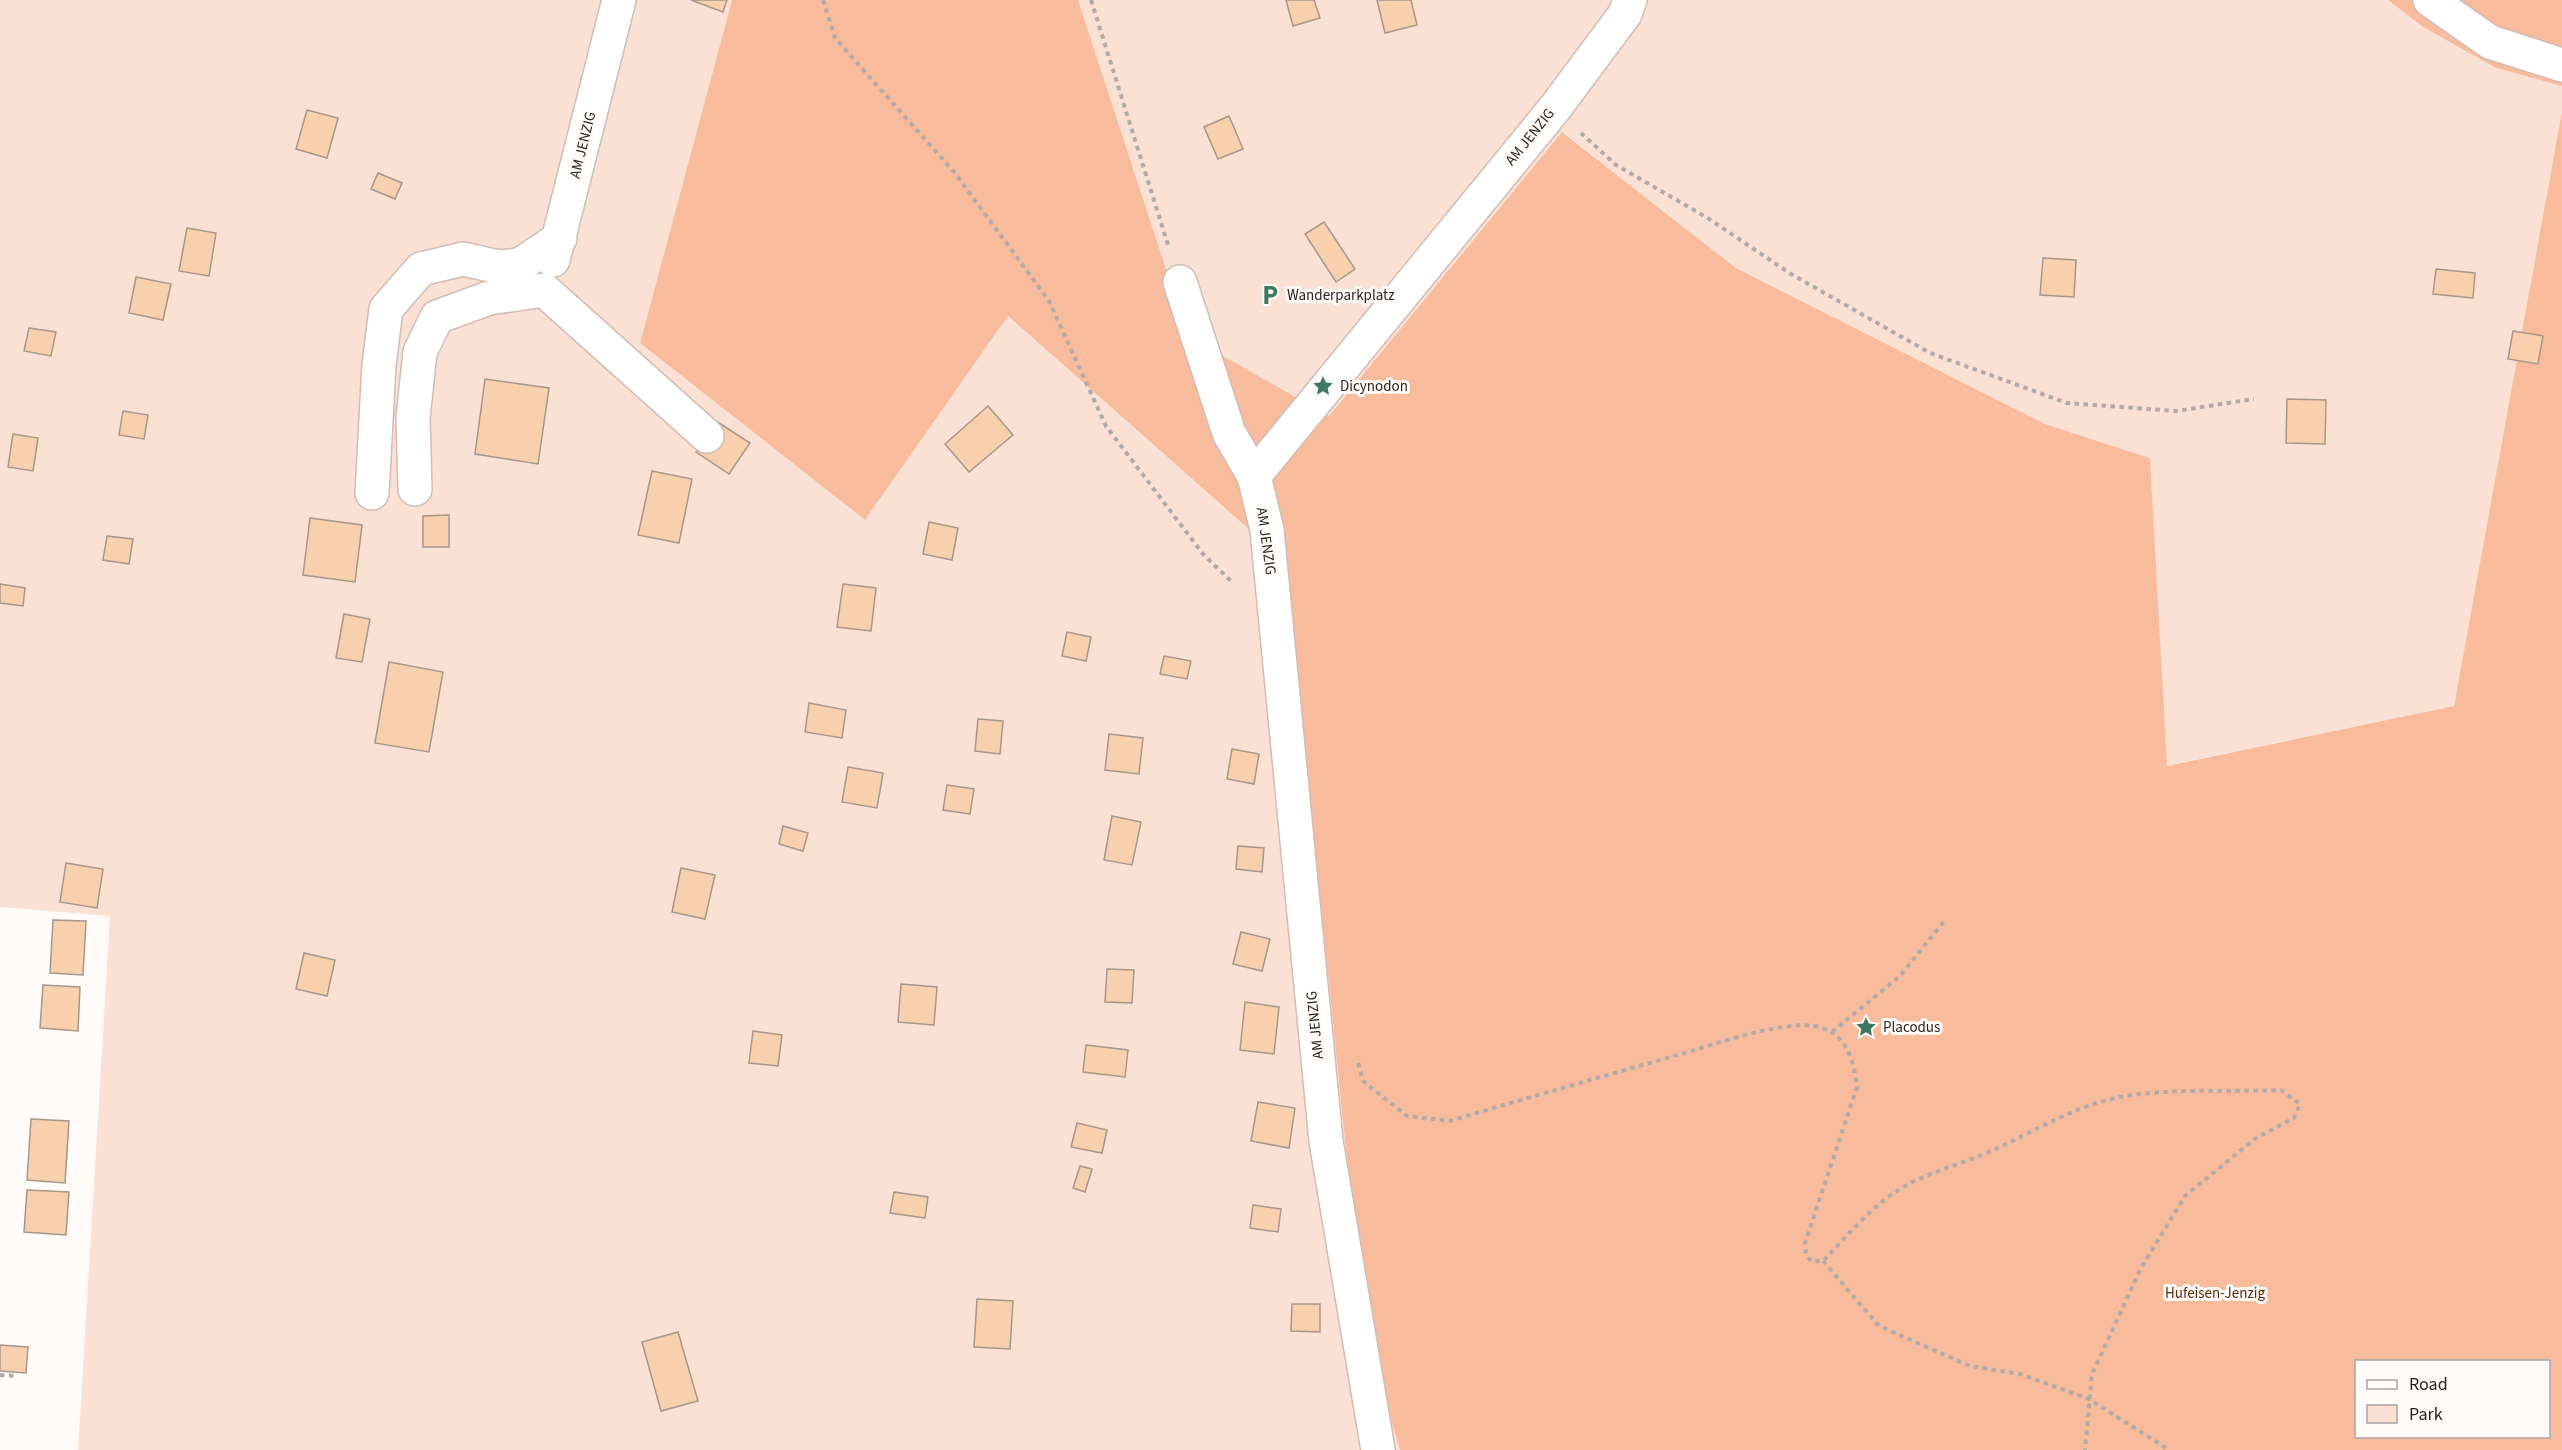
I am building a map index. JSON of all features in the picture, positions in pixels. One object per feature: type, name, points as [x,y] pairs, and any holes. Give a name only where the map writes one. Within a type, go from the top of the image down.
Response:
[{"type":"street","name":"AM JENZIG","points":[[544,290],[560,238],[619,0]]},
{"type":"street","name":"AM JENZIG","points":[[1378,1450],[1326,1141],[1267,530],[1254,476],[1555,108],[1625,14],[1630,0]]},
{"type":"street","points":[[2430,0],[2490,42],[2562,65]]},
{"type":"street","points":[[372,493],[379,365],[386,309],[421,269],[463,259],[499,267],[520,265],[560,238]]},
{"type":"street","points":[[1180,282],[1229,433],[1254,476]]},
{"type":"street","points":[[415,489],[413,418],[420,352],[437,317],[489,298],[544,290],[706,436]]},
{"type":"path","points":[[823,0],[835,38],[954,172],[1048,301],[1106,426],[1203,554],[1235,586]]},
{"type":"path","points":[[1091,0],[1180,282]]},
{"type":"path","points":[[1555,108],[1616,165],[1706,217],[1791,274],[1930,353],[2067,403],[2176,411],[2254,399]]},
{"type":"path","points":[[1832,1032],[1900,975],[1945,920]]},
{"type":"path","points":[[1363,1081],[1407,1116],[1450,1121],[1727,1040],[1792,1026],[1815,1026],[1832,1032],[1846,1045],[1854,1061],[1857,1087],[1805,1243],[1806,1254],[1811,1262],[1823,1261],[1876,1208],[1899,1189],[1946,1167],[2017,1140],[2082,1108],[2125,1096],[2174,1091],[2214,1093],[2281,1090],[2300,1104],[2294,1118],[2256,1138],[2185,1196],[2141,1268],[2092,1374],[2085,1450]]},
{"type":"path","points":[[1823,1261],[1879,1326],[1970,1366],[2019,1374],[2089,1399],[2169,1450]]},
{"type":"path","points":[[0,1375],[17,1376]]},
{"type":"green space","points":[[0,0],[732,0],[640,343],[865,520],[1008,316],[1286,562],[1346,1151],[1381,1387],[1400,1450],[78,1450],[110,916],[0,907]]},
{"type":"green space","name":"Hufeisen-Jenzig","points":[[732,0],[1078,0],[1188,336],[1329,416],[1562,132],[1736,268],[2045,424],[2150,458],[2167,766],[2454,706],[2562,111],[2562,1450],[1400,1450],[1381,1387],[1346,1151],[1286,562],[1008,316],[865,520],[640,343]]},
{"type":"green space","points":[[1078,0],[2388,0],[2423,27],[2496,68],[2562,86],[2562,111],[2454,706],[2166,766],[2150,458],[2045,424],[1736,268],[1563,132],[1329,416],[1188,336]]},
{"type":"green space","points":[[2388,0],[2562,0],[2562,86],[2496,68],[2423,27]]},
{"type":"building","points":[[691,0],[727,0],[723,12]]},
{"type":"building","points":[[1286,0],[1314,0],[1320,18],[1293,26]]},
{"type":"building","points":[[1377,0],[1411,0],[1417,25],[1385,33]]},
{"type":"building","points":[[307,110],[338,118],[327,158],[296,149]]},
{"type":"building","points":[[1229,116],[1243,149],[1218,159],[1204,127]]},
{"type":"building","points":[[378,173],[402,183],[395,199],[371,189]]},
{"type":"building","points":[[1324,222],[1355,269],[1336,282],[1305,234]]},
{"type":"building","points":[[187,228],[216,233],[209,276],[179,271]]},
{"type":"building","points":[[2043,258],[2076,260],[2074,297],[2040,295]]},
{"type":"building","points":[[2436,269],[2475,273],[2473,298],[2433,294]]},
{"type":"building","points":[[136,277],[171,284],[163,320],[129,313]]},
{"type":"building","points":[[29,328],[56,332],[51,356],[24,351]]},
{"type":"building","points":[[2513,331],[2543,336],[2538,364],[2508,359]]},
{"type":"building","points":[[485,379],[549,388],[538,464],[475,454]]},
{"type":"building","points":[[2287,399],[2326,400],[2325,444],[2286,443]]},
{"type":"building","points":[[988,406],[1013,435],[969,472],[945,444]]},
{"type":"building","points":[[123,411],[148,415],[144,439],[119,435]]},
{"type":"building","points":[[716,421],[750,443],[729,474],[696,452]]},
{"type":"building","points":[[13,434],[38,438],[33,471],[8,467]]},
{"type":"building","points":[[652,471],[692,479],[679,543],[638,535]]},
{"type":"building","points":[[449,515],[449,547],[423,547],[423,516]]},
{"type":"building","points":[[310,518],[362,525],[355,582],[303,575]]},
{"type":"building","points":[[929,522],[958,528],[952,560],[923,554]]},
{"type":"building","points":[[107,536],[133,539],[129,564],[103,560]]},
{"type":"building","points":[[0,584],[25,588],[23,606],[0,603]]},
{"type":"building","points":[[843,584],[876,588],[871,631],[837,627]]},
{"type":"building","points":[[344,614],[370,619],[362,662],[336,658]]},
{"type":"building","points":[[1067,632],[1091,637],[1086,661],[1062,656]]},
{"type":"building","points":[[1164,656],[1191,661],[1187,679],[1160,674]]},
{"type":"building","points":[[389,662],[443,672],[429,752],[375,743]]},
{"type":"building","points":[[809,703],[846,710],[842,738],[805,732]]},
{"type":"building","points":[[978,719],[1003,721],[1000,754],[975,751]]},
{"type":"building","points":[[1109,734],[1143,738],[1139,774],[1105,770]]},
{"type":"building","points":[[1232,749],[1259,754],[1254,784],[1227,779]]},
{"type":"building","points":[[848,767],[883,773],[877,808],[842,802]]},
{"type":"building","points":[[947,785],[974,789],[970,814],[943,810]]},
{"type":"building","points":[[1112,816],[1141,822],[1132,865],[1104,860]]},
{"type":"building","points":[[783,826],[808,833],[803,851],[779,844]]},
{"type":"building","points":[[1238,846],[1264,848],[1262,872],[1236,869]]},
{"type":"building","points":[[66,863],[103,869],[97,908],[60,902]]},
{"type":"building","points":[[681,868],[715,875],[705,919],[672,912]]},
{"type":"building","points":[[53,920],[86,921],[83,975],[50,973]]},
{"type":"building","points":[[1241,932],[1270,939],[1262,971],[1233,964]]},
{"type":"building","points":[[304,953],[335,960],[327,996],[296,989]]},
{"type":"building","points":[[1107,969],[1134,970],[1132,1003],[1105,1002]]},
{"type":"building","points":[[901,984],[937,987],[934,1025],[898,1022]]},
{"type":"building","points":[[43,985],[80,987],[78,1031],[40,1028]]},
{"type":"building","points":[[1245,1002],[1279,1007],[1274,1054],[1240,1050]]},
{"type":"building","points":[[753,1031],[782,1035],[778,1066],[749,1063]]},
{"type":"building","points":[[1086,1045],[1128,1050],[1125,1077],[1083,1072]]},
{"type":"building","points":[[1258,1102],[1295,1108],[1289,1148],[1251,1141]]},
{"type":"building","points":[[31,1119],[69,1121],[65,1183],[27,1180]]},
{"type":"building","points":[[1077,1123],[1107,1130],[1102,1153],[1071,1147]]},
{"type":"building","points":[[1080,1166],[1092,1169],[1085,1192],[1073,1188]]},
{"type":"building","points":[[27,1190],[69,1192],[66,1235],[24,1232]]},
{"type":"building","points":[[894,1192],[928,1197],[925,1218],[890,1213]]},
{"type":"building","points":[[1253,1205],[1281,1209],[1278,1232],[1250,1228]]},
{"type":"building","points":[[977,1299],[1013,1301],[1010,1349],[974,1347]]},
{"type":"building","points":[[1292,1304],[1320,1304],[1320,1332],[1291,1331]]},
{"type":"building","points":[[678,1332],[698,1401],[661,1411],[642,1342]]},
{"type":"building","points":[[0,1345],[28,1347],[26,1373],[0,1371]]},
{"type":"place","name":"Wanderparkplatz","points":[[1270,295]]},
{"type":"place","name":"Dicynodon","points":[[1323,386]]},
{"type":"place","name":"Placodus","points":[[1866,1027]]}]
